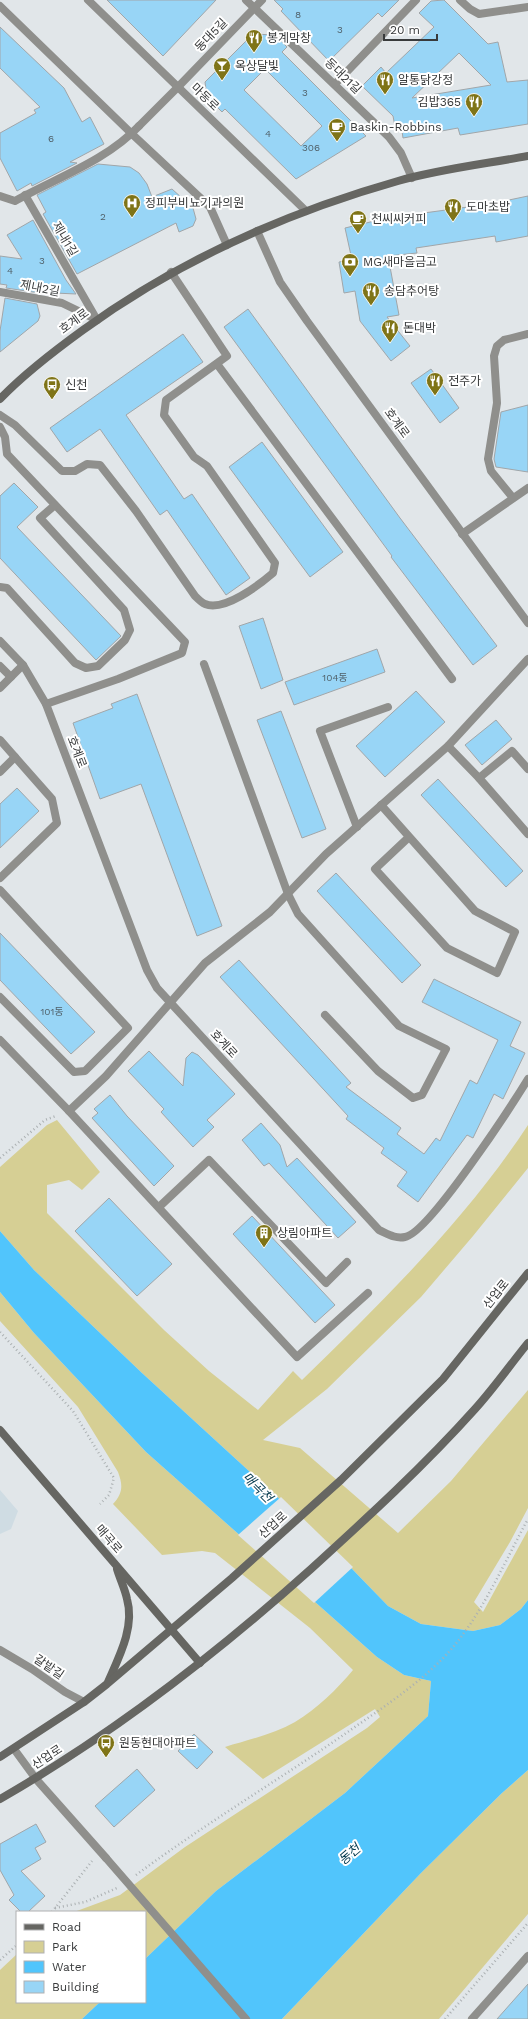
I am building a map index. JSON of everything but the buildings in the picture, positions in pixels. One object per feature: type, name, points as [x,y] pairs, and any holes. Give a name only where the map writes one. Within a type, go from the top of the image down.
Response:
[{"type":"main road","name":"호계로","points":[[0,399],[15,383],[52,352],[133,295],[171,272],[257,231],[306,211],[412,178],[528,156]]},
{"type":"main road","name":"산업로","points":[[0,1757],[84,1702],[107,1684],[232,1578],[341,1480],[443,1379],[528,1273]]},
{"type":"main road","name":"산업로","points":[[0,1799],[36,1779],[105,1733],[200,1663],[264,1611],[376,1510],[475,1409],[528,1343]]},
{"type":"main road","name":"매곡로","points":[[0,1430],[200,1663]]},
{"type":"main road","points":[[107,1684],[122,1651],[129,1621],[128,1600],[116,1565]]},
{"type":"street","name":"마동로","points":[[88,0],[175,90],[306,211]]},
{"type":"street","name":"동대21길","points":[[246,0],[389,137],[401,153],[412,178]]},
{"type":"street","name":"동대5길","points":[[25,195],[103,154],[132,134],[262,0]]},
{"type":"street","points":[[335,84],[416,0]]},
{"type":"street","points":[[460,0],[470,9],[479,14],[528,7]]},
{"type":"street","points":[[0,6],[210,207],[227,245]]},
{"type":"street","points":[[0,196],[14,201],[25,195]]},
{"type":"street","name":"제내1길","points":[[25,195],[97,320]]},
{"type":"street","name":"호계로","points":[[257,231],[280,282],[528,623]]},
{"type":"street","points":[[0,416],[15,425],[62,471],[75,471],[87,464],[100,465],[136,511],[195,596],[205,604],[215,606],[229,602],[262,582],[273,573],[275,563],[207,466],[194,457],[164,415],[166,400],[227,356],[171,272]]},
{"type":"street","name":"제내2길","points":[[0,292],[62,303],[97,320]]},
{"type":"street","points":[[513,498],[491,471],[488,459],[497,403],[494,356],[497,346],[504,340],[528,334]]},
{"type":"street","points":[[217,364],[452,679]]},
{"type":"street","points":[[0,427],[5,436],[7,454],[185,642],[182,653],[118,679],[46,704]]},
{"type":"street","points":[[462,534],[528,488]]},
{"type":"street","points":[[0,587],[7,588],[75,662],[86,668],[98,666],[125,640],[130,630],[124,610],[40,518],[56,505]]},
{"type":"street","name":"호계로","points":[[0,641],[23,665],[36,684],[46,704],[147,970],[158,988],[170,1004],[380,1230],[392,1237],[406,1238],[421,1227],[463,1176],[500,1124],[528,1079]]},
{"type":"street","points":[[69,1111],[106,1076],[205,964],[250,930],[288,894],[326,854],[448,746],[528,659]]},
{"type":"street","points":[[204,664],[288,894],[298,914],[399,1026],[446,1049],[422,1095],[413,1098],[378,1072],[325,1015]]},
{"type":"street","points":[[0,688],[23,665]]},
{"type":"street","points":[[0,666],[11,677]]},
{"type":"street","points":[[356,827],[320,731],[388,707]]},
{"type":"street","points":[[0,740],[52,799],[57,823],[0,878]]},
{"type":"street","points":[[448,746],[479,778],[528,834]]},
{"type":"street","points":[[479,778],[512,751],[528,769]]},
{"type":"street","points":[[0,772],[16,757]]},
{"type":"street","points":[[380,805],[409,837],[475,911],[515,932],[497,974],[447,948],[375,869],[409,837]]},
{"type":"street","points":[[0,890],[128,1028],[85,1072],[74,1072],[0,997]]},
{"type":"street","points":[[0,1040],[69,1111],[297,1356],[368,1293]]},
{"type":"street","points":[[159,1207],[209,1160],[326,1282],[347,1262]]},
{"type":"street","name":"갈밭길","points":[[0,1650],[32,1669],[65,1692],[84,1702]]},
{"type":"street","points":[[14,1749],[36,1779],[246,2019]]},
{"type":"street","points":[[472,2019],[528,1956]]},
{"type":"path","points":[[0,1158],[45,1120],[69,1111]]},
{"type":"path","points":[[0,1332],[73,1411],[114,1478],[109,1495],[100,1504]]},
{"type":"path","points":[[134,1876],[176,1845],[376,1713],[446,1654],[456,1642],[480,1606],[528,1519]]},
{"type":"path","points":[[53,1911],[100,1851]]},
{"type":"path","points":[[55,1908],[100,1896],[122,1885]]},
{"type":"path","points":[[445,2019],[528,1923]]},
{"type":"path","points":[[0,1960],[16,1946]]},
{"type":"shaded area","points":[[0,1490],[18,1511],[11,1529],[0,1534]]},
{"type":"green space","points":[[57,1120],[100,1172],[82,1190],[69,1180],[47,1185],[47,1213],[164,1330],[209,1371],[258,1410],[293,1371],[302,1380],[422,1259],[478,1194],[528,1125],[528,1168],[473,1236],[421,1297],[327,1389],[263,1440],[300,1448],[398,1533],[451,1481],[528,1390],[528,1508],[510,1542],[474,1602],[483,1612],[528,1530],[528,1600],[521,1609],[500,1625],[473,1631],[421,1624],[388,1606],[323,1539],[142,1373],[34,1270],[0,1231],[0,1167],[47,1125]]},
{"type":"green space","points":[[0,1292],[34,1333],[146,1452],[377,1657],[404,1675],[431,1681],[428,1716],[345,1793],[216,1891],[146,1958],[146,1911],[77,1911],[120,1895],[185,1847],[367,1728],[380,1717],[375,1709],[263,1779],[225,1747],[270,1733],[295,1722],[326,1698],[353,1670],[310,1628],[215,1553],[202,1551],[162,1555],[113,1504],[119,1496],[121,1489],[121,1481],[118,1472],[78,1407],[0,1321]]},
{"type":"green space","points":[[528,1770],[528,1914],[439,2019],[282,2019],[421,1873],[502,1793]]},
{"type":"green space","points":[[16,1955],[16,2003],[99,2003],[82,2019],[0,2019],[0,1970]]},
{"type":"water","points":[[0,1231],[34,1270],[142,1373],[323,1539],[388,1606],[421,1624],[473,1631],[500,1625],[521,1609],[528,1600],[528,1770],[502,1793],[421,1873],[282,2019],[82,2019],[99,2003],[146,2003],[146,1958],[216,1891],[345,1793],[428,1716],[431,1681],[404,1675],[377,1657],[146,1452],[34,1333],[0,1292]]},
{"type":"pier","points":[[281,1497],[353,1567],[314,1603],[238,1535]]},
{"type":"place","name":"봉계막창","points":[[254,53]]},
{"type":"place","name":"옥상달빛","points":[[222,81]]},
{"type":"place","name":"알통닭강정","points":[[385,95]]},
{"type":"place","name":"김밥365","points":[[474,117]]},
{"type":"place","name":"Baskin-Robbins","points":[[337,142]]},
{"type":"place","name":"정피부비뇨기과의원","points":[[132,218]]},
{"type":"place","name":"도마초밥","points":[[453,222]]},
{"type":"place","name":"천씨씨커피","points":[[358,234]]},
{"type":"place","name":"MG새마을금고","points":[[350,277]]},
{"type":"place","name":"송담추어탕","points":[[371,306]]},
{"type":"place","name":"돈대박","points":[[390,343]]},
{"type":"place","name":"전주가","points":[[435,396]]},
{"type":"place","name":"신천","points":[[52,400]]},
{"type":"place","name":"상림아파트","points":[[264,1248]]},
{"type":"place","name":"원동현대아파트","points":[[106,1758]]},
{"type":"water label","name":"매곡천","points":[[258,1487]]},
{"type":"water label","name":"동천","points":[[349,1854]]}]
